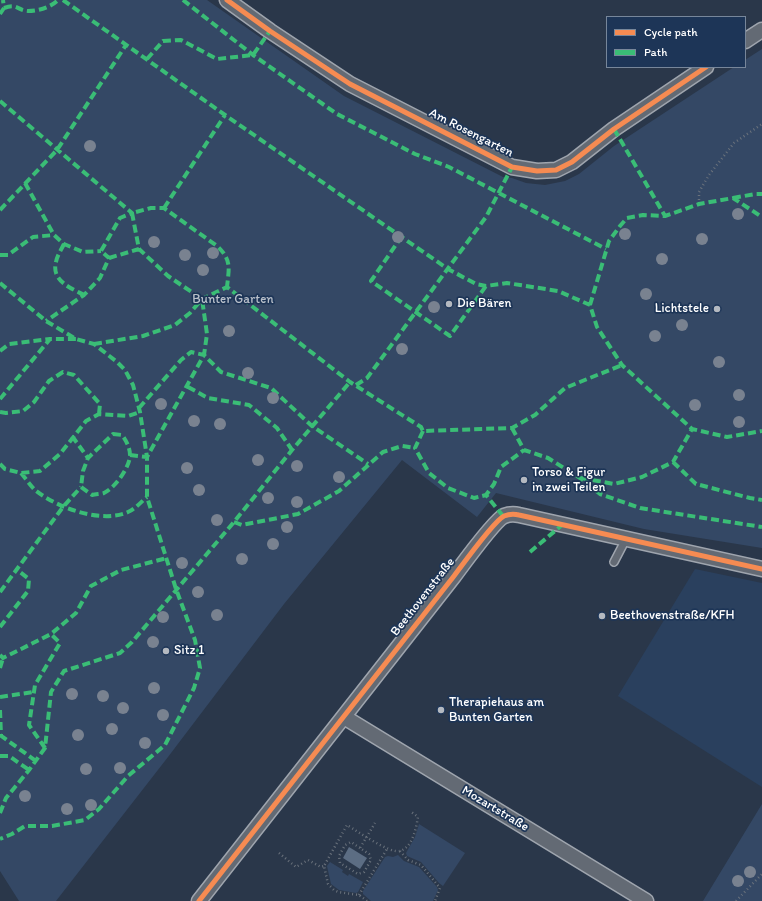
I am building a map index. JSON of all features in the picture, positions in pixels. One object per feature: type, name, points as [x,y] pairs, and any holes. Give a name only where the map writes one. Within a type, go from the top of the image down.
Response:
[{"type":"street","name":"Am Rosengarten","points":[[227,0],[270,31],[350,84],[512,167],[537,171],[556,170],[572,162],[614,129],[705,68]]},
{"type":"street","points":[[746,40],[762,30]]},
{"type":"street","name":"Beethovenstraße","points":[[199,901],[494,525],[504,516],[512,514],[519,515],[762,569]]},
{"type":"street","name":"Mozartstraße","points":[[344,717],[646,901]]},
{"type":"lane","points":[[614,562],[626,539]]},
{"type":"path","points":[[699,204],[699,192],[708,175],[734,143],[762,124]]},
{"type":"path","points":[[400,851],[408,846],[414,836],[418,817],[410,811]]},
{"type":"path","points":[[360,848],[375,824]]},
{"type":"path","points":[[367,901],[359,895],[338,892],[328,884],[324,866],[347,825],[387,849],[400,851],[408,860],[421,865],[440,888],[436,901]]},
{"type":"path","points":[[351,842],[360,848],[369,854],[371,860],[364,872],[358,874],[340,863],[338,856],[345,845],[351,842]]},
{"type":"path","points":[[359,895],[387,849]]},
{"type":"path","points":[[279,853],[296,867],[308,860],[321,867],[324,866]]},
{"type":"path","points":[[736,901],[762,874]]},
{"type":"shaded area","points":[[695,569],[762,583],[762,787],[618,696]]},
{"type":"shaded area","points":[[349,847],[367,858],[360,869],[343,858]]},
{"type":"green space","name":"Bunter Garten","points":[[0,0],[207,0],[344,96],[503,177],[512,178],[526,183],[545,185],[565,181],[579,174],[614,146],[732,68],[746,68],[746,59],[762,49],[762,548],[644,529],[496,493],[477,517],[402,460],[284,604],[56,901],[19,901],[0,871]]},
{"type":"green space","points":[[762,804],[762,901],[703,901]]},
{"type":"green space","points":[[419,824],[465,853],[443,886],[421,862],[407,856],[406,853],[415,837]]},
{"type":"green space","points":[[398,855],[404,861],[419,867],[437,887],[438,890],[433,901],[371,901],[363,894],[363,891],[385,857],[393,857]]},
{"type":"green space","points":[[330,862],[343,870],[342,872],[348,876],[349,874],[363,882],[358,892],[356,893],[339,890],[331,884],[327,866]]},
{"type":"marked path","points":[[0,14],[4,8],[3,0]]},
{"type":"marked path","points":[[4,8],[15,6],[28,11],[36,10],[48,7],[58,0]]},
{"type":"marked path","points":[[63,0],[225,115],[448,269],[476,284],[486,286],[507,283],[558,291],[590,305],[597,327],[622,365],[692,429],[727,437],[762,431]]},
{"type":"marked path","points":[[183,0],[253,55],[337,114],[415,154],[449,167],[606,249]]},
{"type":"marked path","points":[[147,59],[163,41],[181,40],[217,59],[253,55],[270,31]]},
{"type":"marked path","points":[[0,210],[57,150],[126,45]]},
{"type":"marked path","points":[[0,101],[132,213],[120,218],[101,251],[109,258],[100,278],[84,295],[46,321]]},
{"type":"marked path","points":[[164,208],[225,115]]},
{"type":"marked path","points":[[614,129],[665,216]]},
{"type":"marked path","points":[[356,385],[367,378],[486,217],[512,167]]},
{"type":"marked path","points":[[25,183],[54,235],[64,244],[83,252],[101,251]]},
{"type":"marked path","points":[[733,198],[762,194]]},
{"type":"marked path","points":[[590,305],[609,241],[627,218],[643,215],[665,216],[699,204],[733,198],[762,217]]},
{"type":"marked path","points":[[130,455],[147,457],[204,355],[207,334],[202,299],[168,276],[139,249],[132,213],[151,208],[164,208],[217,246],[227,260],[229,269],[227,287]]},
{"type":"marked path","points":[[0,255],[8,255],[33,237],[54,235]]},
{"type":"marked path","points":[[402,236],[371,281],[450,336],[486,286]]},
{"type":"marked path","points":[[64,244],[57,260],[55,269],[56,274],[63,283],[84,295]]},
{"type":"marked path","points":[[109,258],[139,249]]},
{"type":"marked path","points":[[0,283],[46,321],[76,339],[94,344],[125,370],[133,385],[140,412],[147,457],[147,497],[176,589],[195,640],[200,668],[194,688],[165,745],[128,776],[99,809],[85,820],[52,826],[25,826],[0,839]]},
{"type":"marked path","points":[[94,344],[143,336],[175,325],[190,313],[202,299],[227,287],[350,382],[421,427],[423,431],[512,428],[535,415],[565,388],[622,365]]},
{"type":"marked path","points":[[0,351],[9,344],[50,339]]},
{"type":"marked path","points":[[0,399],[50,339],[76,339]]},
{"type":"marked path","points":[[139,408],[181,360],[191,352],[204,355],[221,372],[271,388],[312,426],[368,464]]},
{"type":"marked path","points":[[0,412],[6,413],[23,411],[34,402],[49,381],[63,372],[74,375],[100,404],[99,414]]},
{"type":"marked path","points":[[0,813],[6,798],[45,748],[51,692],[64,671],[120,653],[132,642],[350,382]]},
{"type":"marked path","points":[[188,387],[208,398],[249,405],[277,428],[292,450]]},
{"type":"marked path","points":[[0,464],[5,469],[21,473],[40,471],[60,454],[86,421],[99,414],[128,416],[140,412]]},
{"type":"marked path","points":[[512,428],[524,450],[548,458],[580,478],[600,494],[640,508],[762,527]]},
{"type":"marked path","points":[[581,478],[614,484],[642,477],[673,462],[692,429]]},
{"type":"marked path","points":[[423,431],[415,448],[429,473],[448,488],[474,498],[486,495]]},
{"type":"marked path","points":[[113,434],[122,435],[125,439],[128,444],[130,455],[129,460],[125,471],[113,487],[104,493],[92,495],[81,487],[83,471],[88,458],[113,434]]},
{"type":"marked path","points":[[72,436],[88,458]]},
{"type":"marked path","points":[[234,522],[242,525],[298,514],[339,491],[383,452],[402,446],[415,448]]},
{"type":"marked path","points":[[503,516],[486,495],[494,484],[501,467],[524,450]]},
{"type":"marked path","points":[[673,462],[696,484],[762,500]]},
{"type":"marked path","points":[[21,473],[35,490],[44,497],[68,508],[94,515],[119,515],[132,510],[147,497]]},
{"type":"marked path","points":[[0,592],[63,507],[81,487]]},
{"type":"marked path","points":[[530,552],[562,525]]},
{"type":"marked path","points":[[0,655],[3,658],[51,634],[76,613],[91,586],[121,570],[167,558]]},
{"type":"marked path","points":[[0,627],[28,591],[29,579],[16,569]]},
{"type":"marked path","points":[[45,748],[29,725],[35,685],[60,643],[51,634]]},
{"type":"marked path","points":[[0,668],[3,658]]},
{"type":"marked path","points":[[0,697],[33,692]]},
{"type":"marked path","points":[[0,710],[1,735]]},
{"type":"marked path","points":[[0,735],[36,761]]},
{"type":"marked path","points":[[0,756],[9,756],[29,770]]},
{"type":"cycle path","points":[[227,0],[270,31],[350,84],[512,167],[537,171],[556,170],[572,162],[614,129],[705,68]]},
{"type":"cycle path","points":[[199,901],[479,543],[493,526],[504,516],[512,514],[519,515],[762,569]]},
{"type":"place","name":"Die Bären","points":[[449,304]]},
{"type":"place","name":"Lichtstele","points":[[717,309]]},
{"type":"place","name":"Torso & Figur in zwei Teilen","points":[[524,480]]},
{"type":"place","name":"Beethovenstraße/KFH","points":[[602,616]]},
{"type":"place","name":"Sitz 1","points":[[166,651]]},
{"type":"place","name":"Therapiehaus am Bunten Garten","points":[[441,710]]}]
